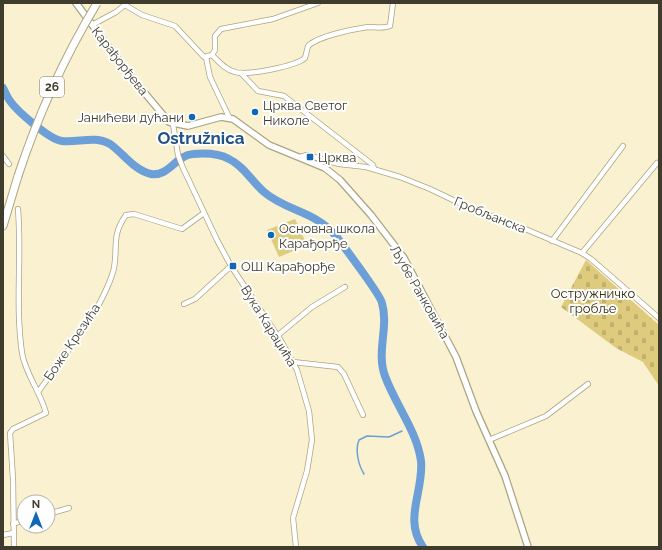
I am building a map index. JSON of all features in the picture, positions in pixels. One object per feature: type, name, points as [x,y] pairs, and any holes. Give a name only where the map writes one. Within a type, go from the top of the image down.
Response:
[{"type":"main road","name":"26","points":[[3,226],[18,176],[50,91],[97,3]]},
{"type":"street","name":"Карађорђева","points":[[76,3],[164,118],[173,124]]},
{"type":"street","points":[[206,58],[212,55],[215,50],[215,36],[221,30],[273,19],[318,3]]},
{"type":"street","points":[[212,55],[229,70],[241,73],[267,70],[298,63],[305,58],[307,47],[310,44],[338,33],[368,28],[388,27],[392,24],[393,3]]},
{"type":"street","points":[[92,25],[125,4],[142,15],[173,25],[206,58],[206,66],[212,82],[229,117],[221,117],[196,125],[173,124]]},
{"type":"street","points":[[241,73],[258,92],[284,96],[321,126],[357,151],[373,165],[374,169]]},
{"type":"street","name":"Љубе Ранковића","points":[[229,117],[238,121],[269,145],[319,164],[336,176],[396,247],[428,301],[456,357],[505,476],[527,547]]},
{"type":"street","name":"Вука Караџића","points":[[173,124],[178,155],[204,213],[231,266],[293,362],[308,411],[312,440],[307,471],[293,518],[296,547]]},
{"type":"street","points":[[552,241],[623,146]]},
{"type":"street","name":"Гробљанска","points":[[300,157],[308,155],[339,164],[374,169],[430,189],[474,210],[511,223],[582,253],[591,259],[659,318]]},
{"type":"street","points":[[3,156],[9,164]]},
{"type":"street","points":[[582,253],[657,163]]},
{"type":"street","points":[[14,547],[13,479],[10,433],[13,429],[46,413],[22,355],[17,306],[20,233],[18,209]]},
{"type":"street","name":"Боже Крезића","points":[[38,392],[91,319],[97,307],[112,273],[116,233],[126,215],[131,213],[182,229],[204,213]]},
{"type":"street","points":[[184,304],[195,299],[231,266]]},
{"type":"street","points":[[277,336],[312,307],[345,287]]},
{"type":"street","points":[[293,362],[338,367],[344,374],[363,415]]},
{"type":"street","points":[[489,440],[546,416],[588,384]]},
{"type":"street","points":[[56,512],[69,508]]},
{"type":"street","points":[[3,535],[13,533]]},
{"type":"green space","points":[[295,219],[307,245],[279,257],[267,230]]},
{"type":"green space","name":"Остружничко гробље","points":[[586,260],[659,325],[659,386],[643,362],[616,348],[561,307]]},
{"type":"waterway","points":[[3,88],[10,101],[19,111],[50,136],[62,141],[104,141],[115,148],[134,166],[151,174],[163,172],[187,155],[211,154],[225,157],[244,170],[264,192],[282,203],[319,221],[336,236],[369,281],[382,303],[384,312],[382,358],[385,376],[415,439],[421,461],[420,483],[414,515],[417,536],[423,547]]},
{"type":"waterway","points":[[364,474],[358,457],[357,448],[359,440],[367,436],[389,437],[402,431]]},
{"type":"place","name":"Црква Светог Николе","points":[[255,112]]},
{"type":"place","name":"Јанићеви дућани","points":[[192,117]]},
{"type":"place","name":"Црква","points":[[310,157]]},
{"type":"place","name":"Основна школа Карађорђе","points":[[271,235]]},
{"type":"place","name":"ОШ Карађорђе","points":[[233,266]]},
{"type":"district","name":"Ostružnica","points":[[201,138]]}]
